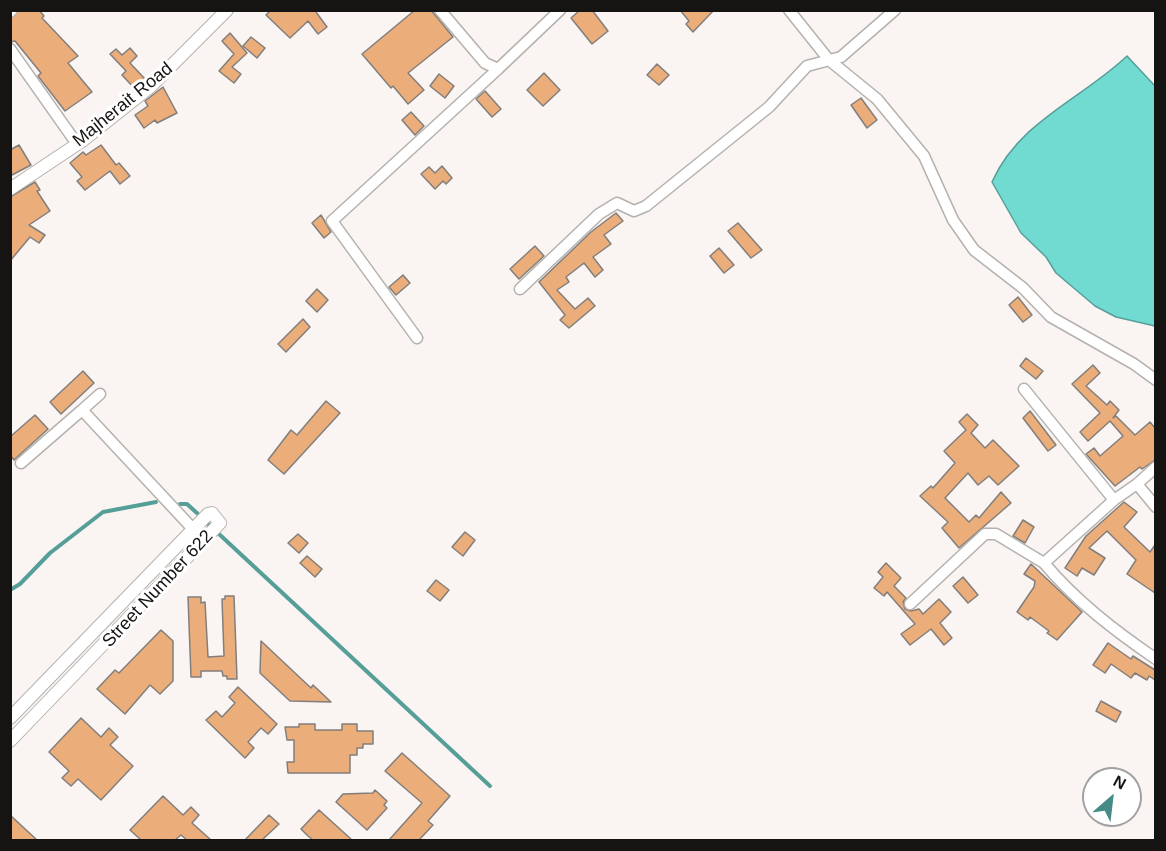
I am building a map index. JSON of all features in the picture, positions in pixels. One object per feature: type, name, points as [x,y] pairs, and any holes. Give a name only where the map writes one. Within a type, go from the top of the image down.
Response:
[{"type":"street","name":"Majherait Road","points":[[10,189],[77,144],[150,87],[227,10]]},
{"type":"street","points":[[440,10],[485,63],[498,69]]},
{"type":"street","points":[[417,338],[332,221],[560,10]]},
{"type":"street","points":[[789,10],[829,60],[877,99],[924,156],[952,220],[983,260],[1023,288],[1051,317],[1134,364],[1155,380]]},
{"type":"street","points":[[520,289],[599,214],[617,203],[633,211],[646,206],[764,111],[807,66],[841,57],[895,10]]},
{"type":"street","points":[[10,49],[77,144]]},
{"type":"street","points":[[1024,389],[1114,500]]},
{"type":"street","points":[[21,463],[100,394]]},
{"type":"street","points":[[82,410],[193,530]]},
{"type":"street","points":[[1044,563],[1114,500],[1155,467]]},
{"type":"street","points":[[1137,483],[1155,507]]},
{"type":"street","name":"Street Number 622","points":[[10,718],[210,513],[220,522],[135,614],[10,741]]},
{"type":"street","points":[[910,604],[985,534],[996,534],[1044,563],[1064,586],[1113,629],[1155,659]]},
{"type":"street","points":[[122,601],[135,614]]},
{"type":"water","points":[[1127,56],[1155,86],[1155,326],[1116,317],[1095,306],[1056,273],[1046,257],[1021,233],[992,182],[1018,143],[1035,127]]},
{"type":"building","points":[[19,10],[39,10],[44,16],[42,18],[78,56],[68,63],[92,92],[65,111],[38,76],[41,73],[15,41],[10,42],[10,19]]},
{"type":"building","points":[[271,10],[318,10],[316,12],[327,27],[318,34],[308,21],[290,38],[266,15]]},
{"type":"building","points":[[415,10],[431,10],[453,37],[408,73],[424,90],[408,104],[362,54]]},
{"type":"building","points":[[580,10],[592,10],[608,31],[592,44],[571,18]]},
{"type":"building","points":[[680,10],[714,10],[693,32],[686,24],[689,21]]},
{"type":"building","points":[[230,33],[247,53],[232,67],[241,74],[234,83],[219,71],[234,54],[222,41]]},
{"type":"building","points":[[251,37],[265,48],[257,58],[243,46]]},
{"type":"building","points":[[130,48],[137,56],[130,63],[146,80],[135,89],[122,75],[126,71],[110,54],[116,49],[122,55]]},
{"type":"building","points":[[657,64],[669,75],[659,85],[647,75]]},
{"type":"building","points":[[544,73],[560,90],[543,106],[527,90]]},
{"type":"building","points":[[439,74],[454,86],[445,98],[430,86]]},
{"type":"building","points":[[163,87],[177,113],[157,123],[155,120],[144,128],[135,115],[148,106],[145,101]]},
{"type":"building","points":[[485,91],[501,109],[492,117],[476,99]]},
{"type":"building","points":[[861,98],[877,120],[867,128],[851,105]]},
{"type":"building","points":[[411,112],[424,126],[415,135],[402,120]]},
{"type":"building","points":[[19,145],[31,165],[10,176],[10,150]]},
{"type":"building","points":[[101,145],[116,165],[119,163],[130,176],[120,184],[110,171],[85,190],[77,181],[82,177],[70,163],[83,152],[86,155]]},
{"type":"building","points":[[442,166],[452,178],[446,184],[443,181],[435,189],[421,174],[429,167],[435,173]]},
{"type":"building","points":[[35,182],[40,190],[37,191],[50,211],[29,225],[45,235],[39,243],[30,237],[10,261],[10,197]]},
{"type":"building","points":[[616,213],[623,221],[604,235],[611,244],[593,257],[603,270],[595,277],[584,263],[566,277],[569,282],[557,290],[575,309],[588,298],[595,306],[569,328],[560,320],[565,315],[539,282],[591,232]]},
{"type":"building","points":[[321,215],[331,232],[324,238],[312,223]]},
{"type":"building","points":[[738,223],[762,250],[751,258],[728,231]]},
{"type":"building","points":[[535,246],[544,256],[519,279],[510,269]]},
{"type":"building","points":[[719,248],[734,265],[724,273],[710,256]]},
{"type":"building","points":[[403,275],[410,283],[396,295],[389,287]]},
{"type":"building","points":[[317,289],[328,300],[317,312],[306,301]]},
{"type":"building","points":[[1018,297],[1032,315],[1023,322],[1009,305]]},
{"type":"building","points":[[303,319],[310,327],[286,352],[278,344]]},
{"type":"building","points":[[1026,358],[1043,371],[1036,379],[1020,366]]},
{"type":"building","points":[[1093,365],[1100,373],[1086,386],[1107,405],[1110,401],[1119,410],[1113,418],[1116,416],[1135,435],[1150,422],[1155,428],[1155,460],[1142,469],[1140,467],[1115,486],[1086,454],[1094,448],[1100,456],[1123,436],[1110,421],[1088,441],[1080,432],[1100,413],[1072,384]]},
{"type":"building","points":[[83,371],[94,383],[61,414],[50,402]]},
{"type":"building","points":[[326,401],[340,413],[284,474],[268,460],[291,430],[297,435]]},
{"type":"building","points":[[1030,411],[1056,445],[1048,451],[1023,418]]},
{"type":"building","points":[[967,414],[978,425],[971,433],[985,448],[993,440],[1019,466],[998,485],[989,476],[978,485],[968,473],[945,498],[969,522],[976,515],[979,518],[1001,492],[1011,503],[959,548],[942,528],[948,522],[920,496],[931,486],[933,488],[955,463],[944,451],[966,430],[959,422]]},
{"type":"building","points":[[35,415],[48,429],[14,460],[10,455],[10,437]]},
{"type":"building","points":[[1124,502],[1137,512],[1124,527],[1150,552],[1155,545],[1155,593],[1127,574],[1136,560],[1107,531],[1089,548],[1105,558],[1094,575],[1082,568],[1077,576],[1065,568],[1086,536]]},
{"type":"building","points":[[1023,520],[1034,527],[1025,543],[1013,536]]},
{"type":"building","points":[[465,532],[475,540],[463,556],[452,547]]},
{"type":"building","points":[[298,534],[308,543],[299,553],[288,543]]},
{"type":"building","points":[[307,556],[322,569],[315,577],[300,563]]},
{"type":"building","points":[[886,563],[901,578],[894,586],[906,598],[903,602],[905,609],[911,611],[919,609],[923,614],[939,599],[951,612],[940,623],[952,638],[944,645],[931,629],[910,645],[901,634],[915,624],[887,592],[884,596],[874,588],[883,577],[878,572]]},
{"type":"building","points":[[1031,564],[1082,612],[1057,640],[1030,617],[1028,620],[1017,612],[1034,587],[1035,581],[1024,574]]},
{"type":"building","points":[[963,577],[978,595],[968,603],[953,586]]},
{"type":"building","points":[[436,580],[449,590],[440,601],[427,591]]},
{"type":"building","points":[[225,596],[234,596],[237,679],[227,679],[227,676],[223,676],[222,671],[201,671],[201,677],[191,677],[188,597],[201,597],[201,603],[205,602],[208,657],[224,656],[222,599],[225,599]]},
{"type":"building","points":[[161,630],[173,641],[173,681],[160,694],[150,685],[125,714],[97,689],[115,670],[119,673]]},
{"type":"building","points":[[261,641],[311,688],[313,685],[331,702],[290,701],[260,673]]},
{"type":"building","points":[[1108,643],[1131,659],[1133,656],[1155,670],[1155,680],[1149,676],[1147,680],[1135,673],[1131,678],[1111,664],[1105,673],[1093,665]]},
{"type":"building","points":[[238,687],[277,724],[268,734],[261,728],[248,742],[254,748],[245,758],[206,720],[216,711],[222,717],[235,703],[229,697]]},
{"type":"building","points":[[1101,701],[1121,712],[1116,722],[1096,711]]},
{"type":"building","points":[[81,718],[101,737],[109,728],[118,737],[110,745],[133,766],[101,800],[78,779],[71,786],[62,778],[69,771],[49,752]]},
{"type":"building","points":[[299,724],[315,724],[315,730],[342,730],[342,724],[357,724],[357,731],[373,731],[373,744],[363,744],[363,748],[357,748],[357,755],[350,755],[350,773],[288,773],[287,762],[294,762],[294,740],[287,740],[285,727],[299,727]]},
{"type":"building","points":[[402,753],[450,796],[428,821],[433,825],[419,840],[389,840],[422,803],[385,771]]},
{"type":"building","points":[[375,790],[387,801],[384,805],[387,808],[367,830],[336,802],[343,794],[373,793]]},
{"type":"building","points":[[163,796],[183,815],[191,807],[199,815],[192,823],[211,840],[187,840],[181,835],[175,840],[141,840],[130,830]]},
{"type":"building","points":[[319,810],[352,840],[313,840],[308,836],[301,829]]},
{"type":"building","points":[[10,815],[37,840],[10,840]]},
{"type":"building","points":[[269,815],[279,824],[262,840],[245,840]]},
{"type":"waterway","points":[[10,590],[20,584],[50,553],[103,512],[156,502]]},
{"type":"waterway","points":[[180,504],[187,504],[198,514]]},
{"type":"waterway","points":[[219,534],[490,786]]}]
